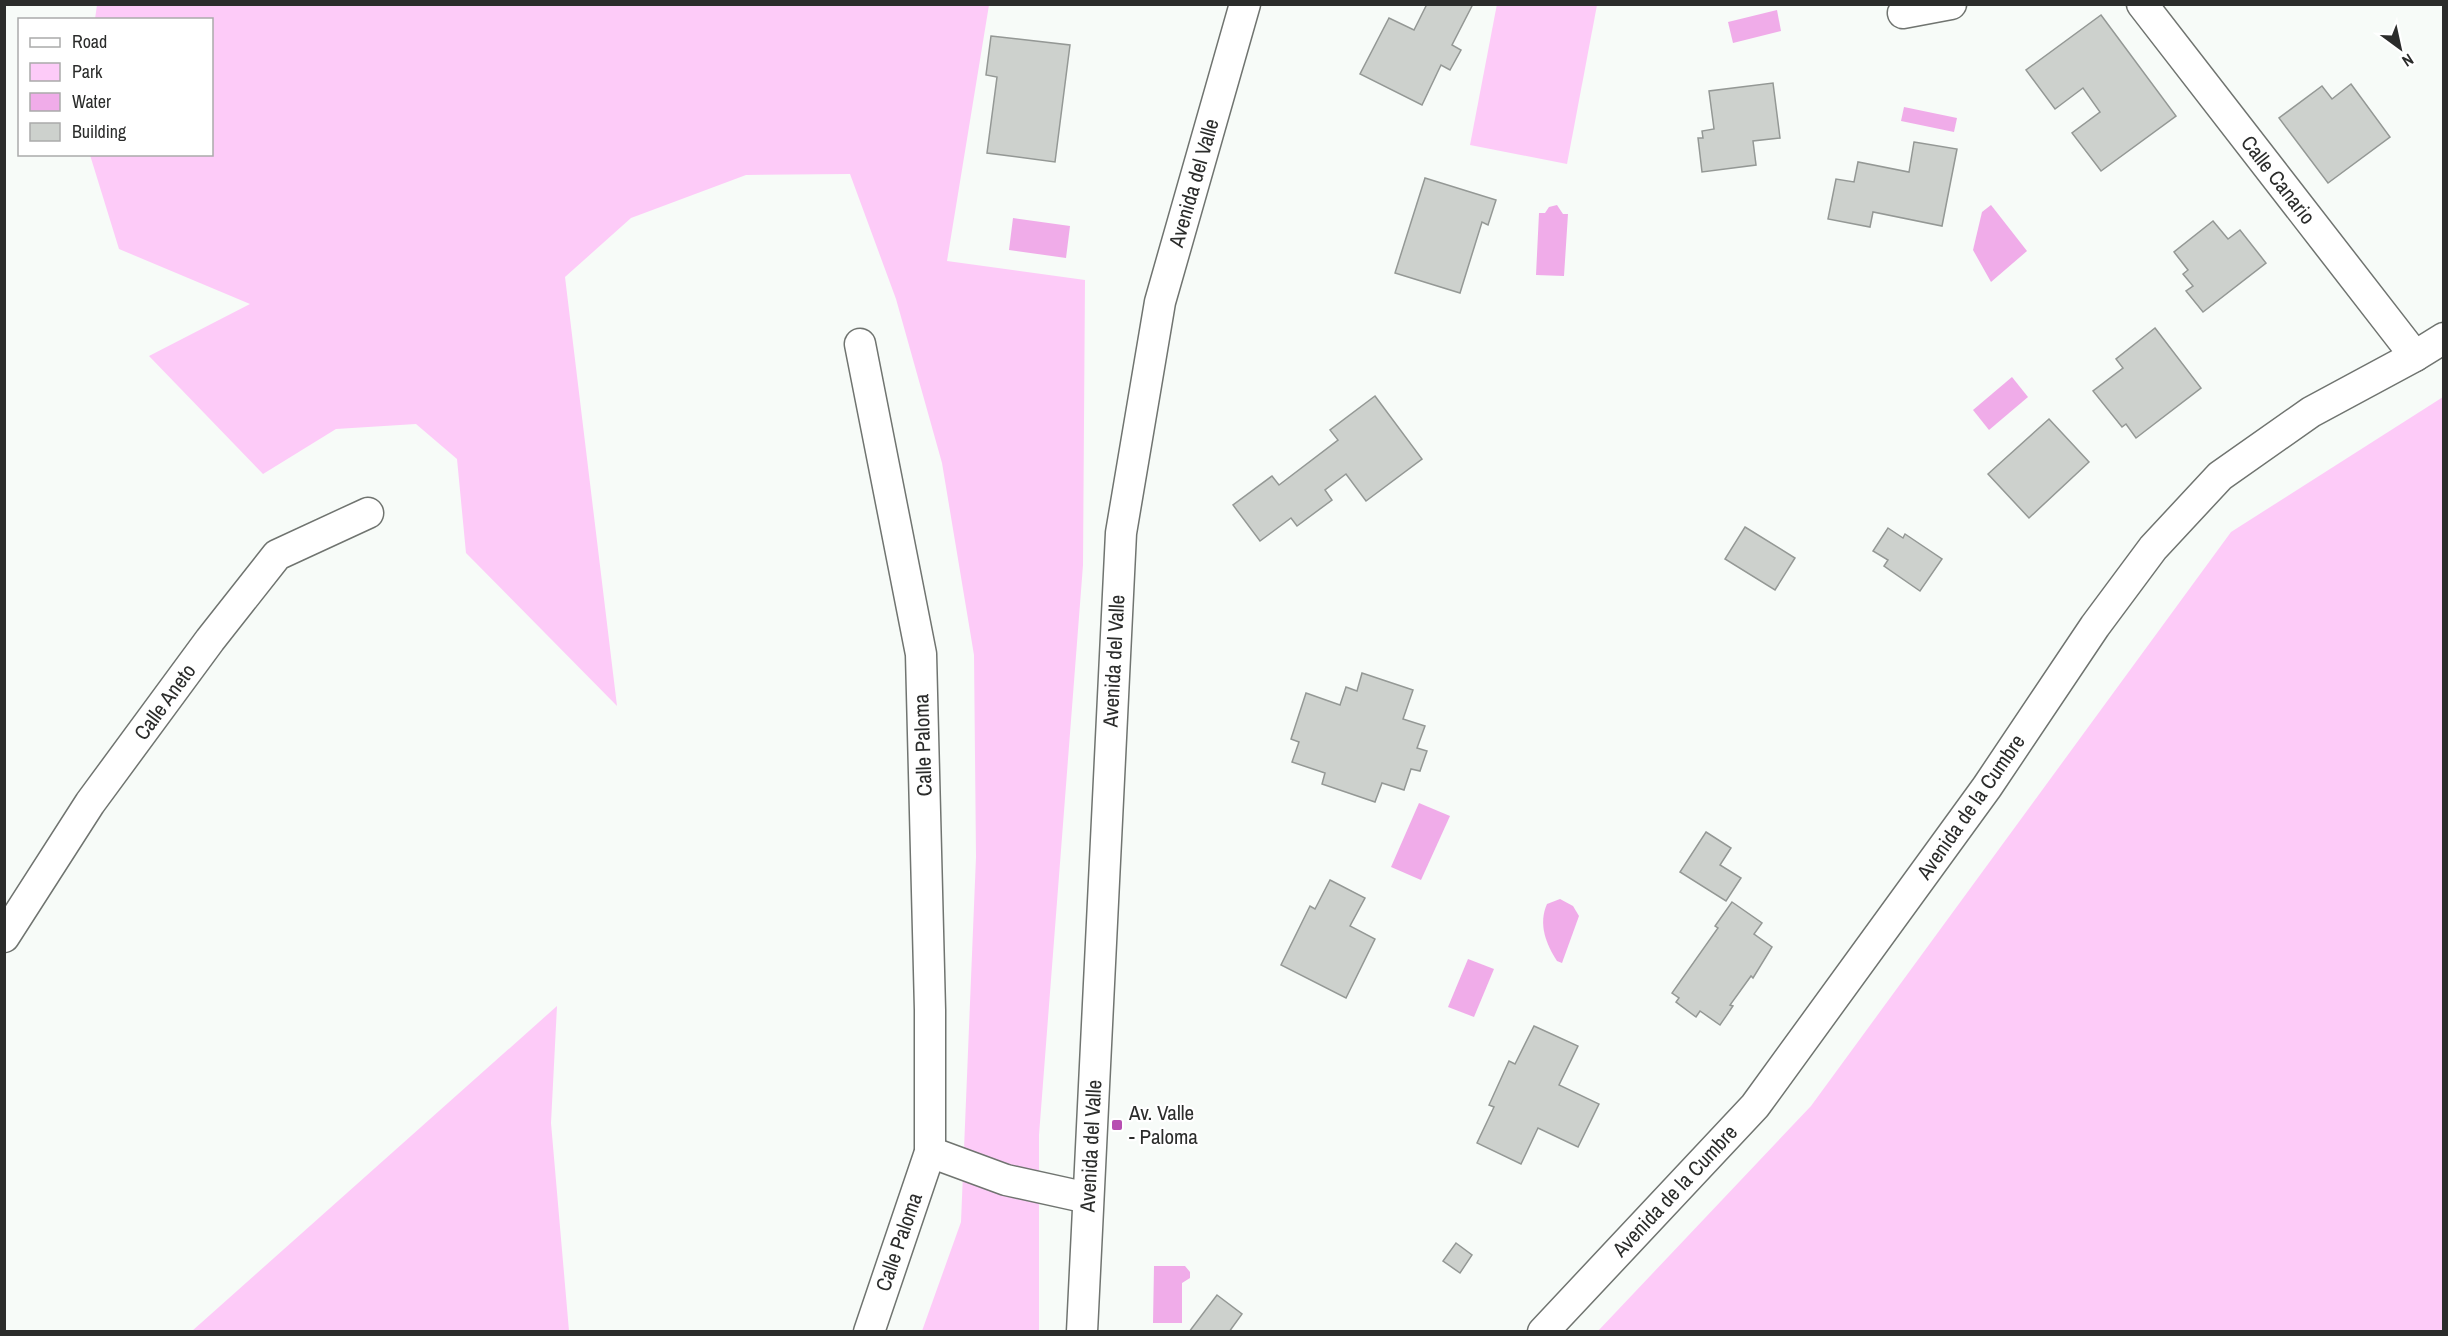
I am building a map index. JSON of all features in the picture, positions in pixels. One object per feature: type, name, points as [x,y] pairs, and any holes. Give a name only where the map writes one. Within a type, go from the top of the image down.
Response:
[{"type":"street","name":"Avenida del Valle","points":[[1082,1332],[1121,533],[1160,302],[1245,4]]},
{"type":"street","points":[[1903,13],[1951,4]]},
{"type":"street","name":"Calle Canario","points":[[2142,4],[2415,356]]},
{"type":"street","name":"Avenida de la Cumbre","points":[[1543,1332],[1755,1106],[1987,787],[2095,626],[2153,548],[2220,476],[2311,412],[2444,338]]},
{"type":"street","name":"Calle Paloma","points":[[860,344],[921,654],[930,1010],[930,1152],[869,1332]]},
{"type":"street","name":"Calle Aneto","points":[[4,937],[90,803],[210,640],[277,555],[368,513]]},
{"type":"street","points":[[930,1152],[1006,1180],[1088,1198]]},
{"type":"green space","points":[[1497,4],[1597,5],[1567,164],[1470,145]]},
{"type":"green space","points":[[97,5],[989,5],[947,261],[1085,280],[1083,565],[1039,1135],[1039,1331],[922,1331],[961,1222],[976,857],[974,655],[942,463],[896,299],[850,174],[746,175],[631,218],[565,277],[617,706],[466,553],[457,459],[416,424],[336,429],[263,474],[149,356],[250,304],[119,249],[90,156],[213,156],[213,18],[95,18]]},
{"type":"green space","points":[[2443,397],[2443,1331],[1598,1331],[1811,1106],[2231,532]]},
{"type":"green space","points":[[557,1006],[551,1123],[569,1331],[192,1331]]},
{"type":"water","points":[[1777,10],[1781,31],[1733,43],[1728,22]]},
{"type":"water","points":[[1904,107],[1957,118],[1954,132],[1901,121]]},
{"type":"water","points":[[1557,205],[1563,214],[1568,214],[1564,276],[1536,275],[1539,213],[1545,213],[1549,207]]},
{"type":"water","points":[[1991,205],[2027,251],[1991,282],[1973,250],[1982,212]]},
{"type":"water","points":[[1013,218],[1070,226],[1066,258],[1009,250]]},
{"type":"water","points":[[2012,377],[2028,397],[1989,430],[1973,410]]},
{"type":"water","points":[[1419,803],[1450,816],[1421,880],[1391,867]]},
{"type":"water","points":[[1560,899],[1573,906],[1579,916],[1562,963],[1557,961],[1550,948],[1543,926],[1547,904]]},
{"type":"water","points":[[1468,959],[1494,969],[1474,1017],[1448,1007]]},
{"type":"water","points":[[1154,1266],[1185,1266],[1190,1272],[1190,1278],[1182,1283],[1182,1323],[1153,1323]]},
{"type":"building","points":[[1427,4],[1473,4],[1452,45],[1461,50],[1450,70],[1441,65],[1422,105],[1360,74],[1389,18],[1414,30]]},
{"type":"building","points":[[2101,15],[2176,116],[2101,171],[2072,133],[2100,112],[2083,88],[2055,109],[2026,70]]},
{"type":"building","points":[[991,36],[1070,45],[1055,162],[987,153],[997,77],[986,75]]},
{"type":"building","points":[[1773,83],[1780,138],[1753,141],[1756,165],[1702,172],[1698,138],[1703,138],[1702,131],[1714,129],[1709,91]]},
{"type":"building","points":[[2351,84],[2390,137],[2328,183],[2279,118],[2322,86],[2332,99]]},
{"type":"building","points":[[1914,142],[1957,149],[1942,226],[1873,212],[1870,227],[1828,219],[1836,179],[1854,182],[1858,162],[1909,172]]},
{"type":"building","points":[[1425,178],[1496,200],[1488,225],[1482,222],[1460,293],[1395,273]]},
{"type":"building","points":[[2213,221],[2228,239],[2240,230],[2266,263],[2203,312],[2186,291],[2193,286],[2183,274],[2188,270],[2174,252]]},
{"type":"building","points":[[2155,328],[2201,388],[2136,438],[2126,424],[2122,427],[2093,391],[2123,368],[2116,359]]},
{"type":"building","points":[[1375,396],[1422,459],[1366,501],[1346,474],[1325,490],[1332,500],[1297,526],[1291,518],[1260,541],[1233,505],[1272,476],[1279,485],[1338,440],[1330,430]]},
{"type":"building","points":[[2049,419],[2089,462],[2029,518],[1988,474]]},
{"type":"building","points":[[1745,527],[1795,558],[1775,590],[1725,559]]},
{"type":"building","points":[[1888,528],[1903,538],[1905,534],[1942,559],[1920,591],[1884,566],[1888,560],[1873,551]]},
{"type":"building","points":[[1362,673],[1413,690],[1403,719],[1425,726],[1417,748],[1427,751],[1420,771],[1411,769],[1404,790],[1382,783],[1375,802],[1322,784],[1325,773],[1292,762],[1299,742],[1291,739],[1306,693],[1340,705],[1346,687],[1357,691]]},
{"type":"building","points":[[1706,832],[1731,848],[1720,865],[1741,878],[1726,901],[1680,872]]},
{"type":"building","points":[[1330,880],[1365,898],[1350,926],[1375,939],[1346,998],[1281,965],[1310,906],[1315,909]]},
{"type":"building","points":[[1732,902],[1762,923],[1754,934],[1772,947],[1753,978],[1751,976],[1730,1005],[1733,1006],[1720,1025],[1700,1011],[1696,1017],[1676,1002],[1679,998],[1672,993],[1718,928],[1715,926]]},
{"type":"building","points":[[1534,1026],[1578,1046],[1559,1085],[1599,1104],[1578,1147],[1538,1128],[1521,1164],[1477,1143],[1494,1107],[1489,1105],[1509,1061],[1515,1064]]},
{"type":"building","points":[[1456,1243],[1472,1255],[1460,1273],[1443,1261]]},
{"type":"building","points":[[1217,1295],[1242,1314],[1229,1332],[1189,1332]]},
{"type":"place","name":"Av. Valle - Paloma","points":[[1117,1125]]}]
